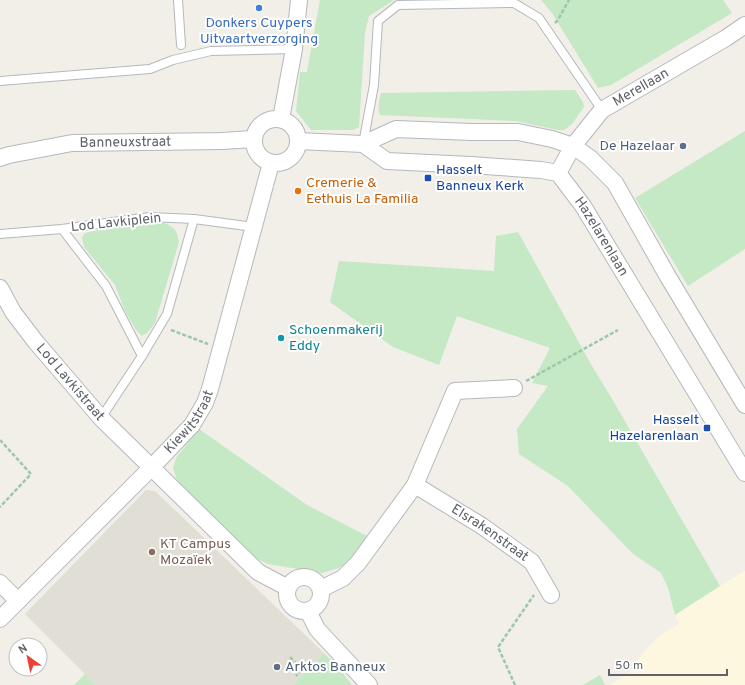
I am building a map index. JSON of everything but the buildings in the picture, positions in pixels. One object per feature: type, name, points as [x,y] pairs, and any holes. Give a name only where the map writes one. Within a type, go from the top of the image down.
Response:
[{"type":"street","points":[[281,119],[294,49],[299,0]]},
{"type":"street","name":"Merellaan","points":[[558,173],[572,146],[602,110],[726,38],[745,25]]},
{"type":"street","points":[[281,119],[293,127],[296,131],[298,141],[297,148],[290,159],[284,162],[271,163],[260,157],[256,152],[253,139],[255,132],[266,121],[281,119]]},
{"type":"street","points":[[298,141],[363,144],[396,129],[518,132],[552,139],[572,146],[590,158],[615,183],[667,275],[745,405]]},
{"type":"street","name":"Banneuxstraat","points":[[0,158],[72,143],[222,141],[253,139]]},
{"type":"street","points":[[363,144],[387,161],[471,165],[541,170],[558,173]]},
{"type":"street","name":"Kiewitstraat","points":[[0,619],[192,425],[205,403],[210,389],[271,163]]},
{"type":"street","name":"Hazelarenlaan","points":[[558,173],[583,206],[745,473]]},
{"type":"street","name":"Lod Lavkistraat","points":[[0,288],[13,312],[35,341],[102,418],[151,468]]},
{"type":"street","points":[[321,589],[343,578],[358,564],[415,485],[455,391],[514,388]]},
{"type":"street","points":[[151,468],[258,572],[288,588]]},
{"type":"street","name":"Elsrakenstraat","points":[[415,485],[482,526],[532,562],[547,588]]},
{"type":"street","points":[[305,577],[312,579],[321,589],[319,603],[308,611],[301,611],[294,608],[289,602],[287,595],[288,588],[292,582],[298,578],[305,577]]},
{"type":"street","points":[[0,583],[18,601]]},
{"type":"street","points":[[308,611],[317,629],[370,685]]},
{"type":"lane","points":[[178,0],[181,45]]},
{"type":"lane","points":[[363,144],[374,85],[378,21],[398,6],[427,3],[514,3],[539,18],[602,110]]},
{"type":"lane","points":[[0,81],[150,70],[173,60],[211,51],[294,49]]},
{"type":"lane","name":"Lod Lavkiplein","points":[[0,234],[62,229],[150,217],[194,219],[254,227]]},
{"type":"lane","points":[[102,418],[168,314],[194,219]]},
{"type":"lane","name":"Lod Lavkiplein","points":[[62,229],[106,286],[142,356]]},
{"type":"path","points":[[546,29],[558,20],[569,0]]},
{"type":"path","points":[[161,326],[221,350]]},
{"type":"path","points":[[514,388],[618,330]]},
{"type":"path","points":[[0,440],[32,474],[0,507]]},
{"type":"path","points":[[515,685],[498,647],[547,588]]},
{"type":"path","points":[[290,657],[302,670],[296,676]]},
{"type":"shaded area","name":"KT Campus Mozaïek","points":[[146,490],[155,491],[324,653],[293,685],[95,685],[25,614]]},
{"type":"shaded area","points":[[745,571],[745,685],[610,685],[629,673],[644,651],[660,635],[679,624],[675,615]]},
{"type":"green space","points":[[320,0],[394,0],[369,16],[365,33],[359,127],[353,130],[311,130],[296,111],[300,72],[307,72]]},
{"type":"green space","points":[[541,0],[723,0],[732,13],[611,85],[598,88],[552,13]]},
{"type":"green space","points":[[575,90],[583,102],[584,107],[572,124],[564,130],[515,121],[380,115],[379,109],[381,93]]},
{"type":"green space","points":[[745,131],[745,249],[688,286],[635,198]]},
{"type":"green space","points":[[159,221],[174,228],[179,242],[155,323],[147,333],[142,336],[136,330],[125,311],[115,285],[84,247],[82,238],[84,234],[88,232]]},
{"type":"green space","points":[[518,232],[592,366],[720,586],[675,615],[668,588],[661,573],[632,553],[568,486],[519,454],[517,429],[548,386],[532,383],[550,348],[457,316],[439,365],[393,347],[330,302],[339,261],[494,271],[496,236]]},
{"type":"green space","points":[[199,429],[307,505],[369,537],[350,562],[339,568],[322,573],[268,564],[255,558],[177,480],[173,468],[176,458]]},
{"type":"green space","points":[[324,653],[338,667],[352,685],[293,685]]},
{"type":"green space","points":[[85,674],[95,685],[74,685]]},
{"type":"green space","points":[[600,675],[605,685],[583,685]]},
{"type":"place","name":"Donkers Cuypers Uitvaartverzorging","points":[[259,8]]},
{"type":"place","name":"De Hazelaar","points":[[683,146]]},
{"type":"place","name":"Hasselt Banneux Kerk","points":[[428,178]]},
{"type":"place","name":"Cremerie & Eethuis La Familia","points":[[298,191]]},
{"type":"place","name":"Schoenmakerij Eddy","points":[[281,338]]},
{"type":"place","name":"Hasselt Hazelarenlaan","points":[[707,428]]},
{"type":"place","name":"KT Campus Mozaïek","points":[[152,552]]},
{"type":"place","name":"Arktos Banneux","points":[[277,667]]}]
